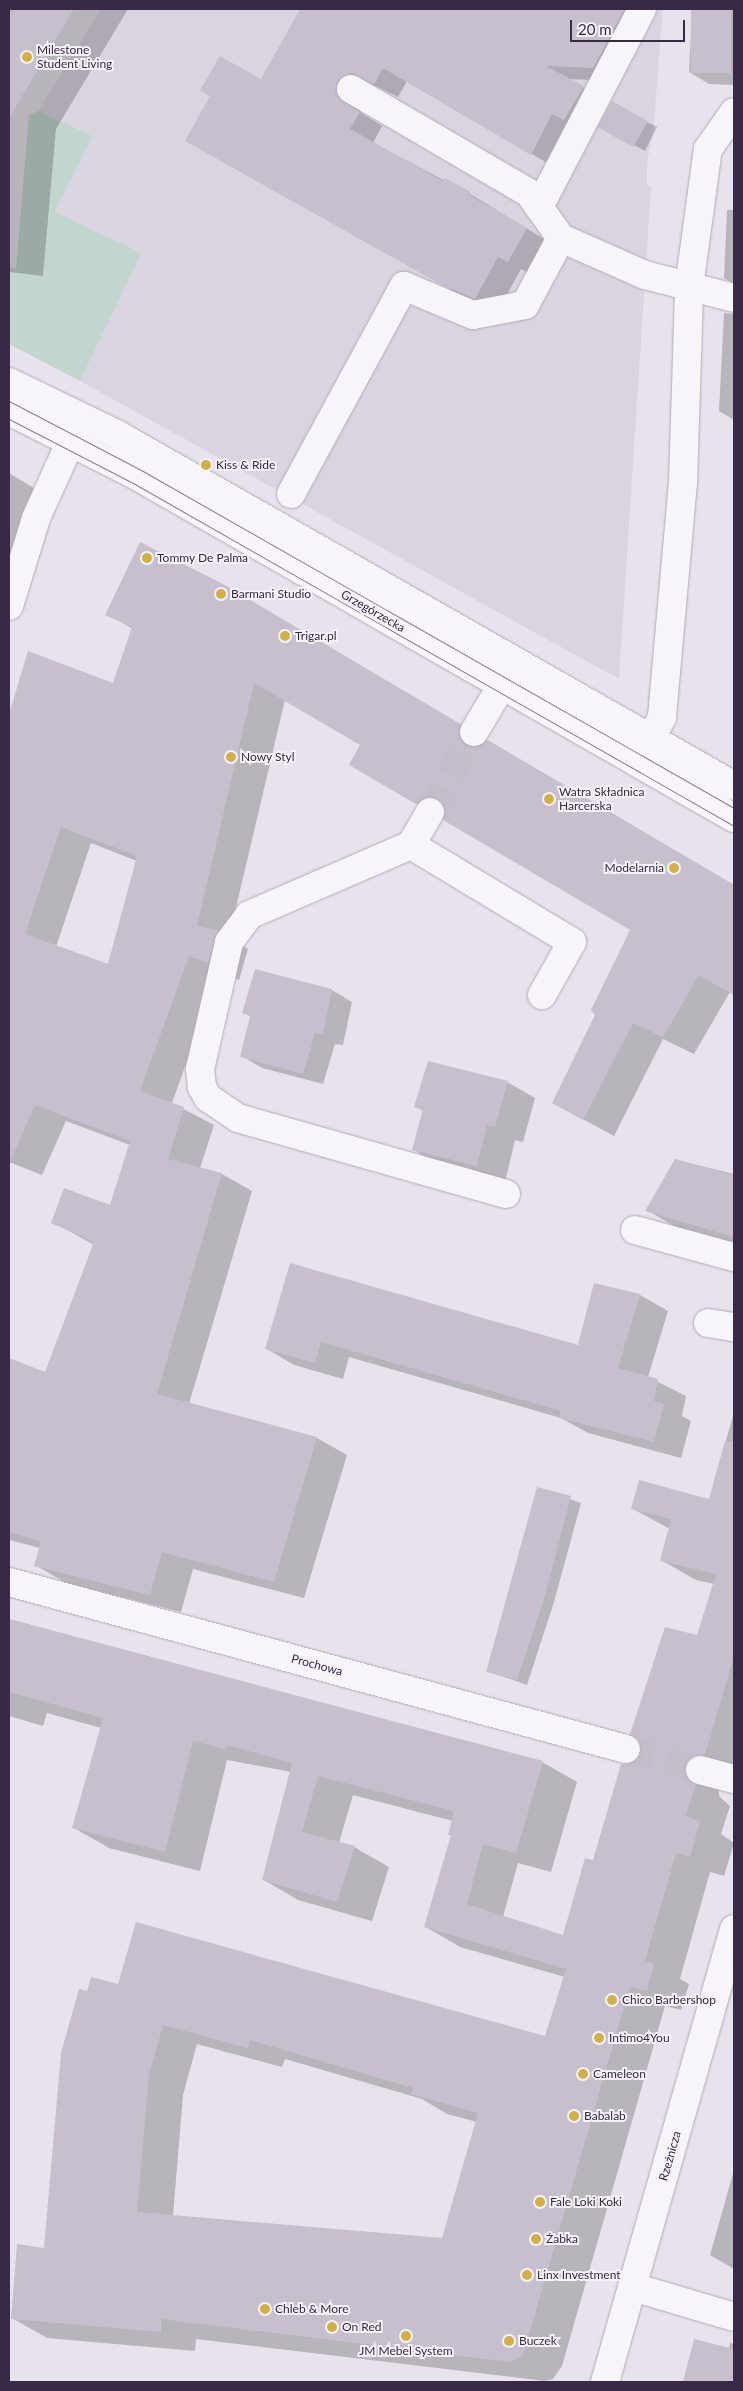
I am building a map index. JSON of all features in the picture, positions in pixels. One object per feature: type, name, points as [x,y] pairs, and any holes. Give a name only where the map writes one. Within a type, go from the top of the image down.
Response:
[{"type":"street","points":[[539,207],[642,9]]},
{"type":"street","points":[[351,89],[529,193],[561,238],[645,275],[689,288],[734,298]]},
{"type":"street","points":[[651,738],[662,717],[683,483],[689,288],[721,149],[734,112]]},
{"type":"street","points":[[291,494],[404,286],[473,315],[525,305],[561,238]]},
{"type":"street","points":[[9,382],[118,435],[734,786]]},
{"type":"street","name":"Grzegórzecka","points":[[9,411],[71,441],[734,818]]},
{"type":"street","points":[[9,606],[36,518],[71,441]]},
{"type":"street","points":[[474,732],[502,685]]},
{"type":"street","points":[[430,812],[411,845],[249,915],[229,942],[200,1070],[202,1087],[208,1098],[238,1118],[506,1194]]},
{"type":"street","points":[[411,845],[572,942],[542,995]]},
{"type":"street","points":[[635,1230],[734,1257]]},
{"type":"street","points":[[708,1323],[734,1327]]},
{"type":"street","name":"Prochowa","points":[[9,1582],[626,1749]]},
{"type":"street","points":[[700,1770],[734,1779]]},
{"type":"street","name":"Rzeźnicza","points":[[605,2382],[632,2287],[726,1992],[734,1929]]},
{"type":"street","points":[[632,2287],[734,2317]]},
{"type":"shaded area","points":[[101,9],[663,9],[654,122],[647,164],[647,185],[651,186],[619,679],[80,381],[142,253],[55,212],[93,136],[38,111]]},
{"type":"shaded area","points":[[38,111],[93,136],[55,212],[142,253],[80,381],[9,344],[9,267],[16,268],[29,115]]},
{"type":"building","name":"Milestone Student Living","points":[[9,9],[74,9],[9,118]]},
{"type":"building","points":[[300,9],[625,9],[593,68],[546,66],[584,86],[564,120],[552,114],[531,155],[383,68],[374,85],[352,73],[337,82],[338,97],[360,112],[350,129],[443,181],[445,178],[471,192],[469,195],[527,228],[508,262],[498,257],[475,299],[442,285],[185,141],[210,96],[200,90],[220,56],[261,79]]},
{"type":"building","points":[[691,9],[731,9],[731,73],[691,73]]},
{"type":"building","points":[[612,101],[648,121],[633,147],[597,127]]},
{"type":"building","points":[[140,542],[225,585],[460,724],[460,739],[466,746],[481,746],[487,740],[734,885],[734,995],[699,975],[663,1037],[633,1023],[583,1120],[552,1103],[595,1015],[591,1010],[630,930],[443,820],[446,812],[438,799],[430,796],[416,804],[349,765],[360,745],[254,683],[197,926],[218,930],[208,963],[189,956],[140,1091],[184,1107],[168,1159],[222,1173],[157,1394],[317,1437],[274,1582],[162,1552],[150,1595],[34,1566],[41,1541],[9,1532],[9,1358],[45,1372],[94,1242],[51,1223],[64,1188],[110,1205],[130,1141],[35,1105],[9,1164],[9,714],[28,651],[113,683],[132,627],[105,615]],"holes":[[[61,827],[137,856],[108,964],[25,934]]]},
{"type":"building","points":[[255,969],[332,989],[323,1034],[315,1033],[303,1074],[240,1057],[250,1016],[242,1013]]},
{"type":"building","points":[[428,1061],[508,1081],[495,1127],[487,1125],[477,1166],[412,1150],[423,1109],[414,1107]]},
{"type":"building","points":[[675,1159],[734,1175],[734,1237],[645,1211]]},
{"type":"building","points":[[290,1263],[578,1345],[594,1283],[640,1294],[618,1368],[658,1379],[654,1401],[664,1404],[654,1442],[559,1418],[561,1411],[321,1342],[315,1363],[265,1349]]},
{"type":"building","points":[[725,1441],[734,1442],[734,1656],[705,1755],[695,1755],[685,1766],[685,1775],[696,1785],[685,1816],[700,1821],[690,1857],[676,1853],[645,1961],[654,1963],[647,1991],[630,1987],[523,2355],[510,2362],[161,2319],[161,2332],[11,2319],[17,2244],[44,2248],[61,2053],[79,1989],[87,1991],[91,1977],[118,1984],[136,1922],[545,2036],[566,1969],[424,1927],[451,1835],[448,1835],[454,1811],[318,1776],[302,1832],[355,1846],[337,1902],[262,1880],[292,1763],[227,1745],[225,1749],[193,1741],[165,1852],[72,1828],[103,1718],[9,1692],[9,1619],[543,1761],[516,1853],[483,1844],[467,1904],[563,1935],[585,1858],[593,1860],[621,1764],[630,1764],[641,1754],[641,1745],[630,1734],[665,1627],[697,1635],[716,1574],[660,1561],[671,1519],[631,1509],[639,1480],[709,1499]],"holes":[[[163,2025],[248,2048],[250,2040],[413,2088],[411,2094],[478,2113],[442,2238],[137,2212],[149,2075]]]},
{"type":"building","points":[[537,1487],[571,1496],[545,1596],[517,1680],[486,1672]]},
{"type":"building","points":[[694,2339],[734,2349],[734,2382],[683,2382]]},
{"type":"tunnel","points":[[430,812],[474,732]]},
{"type":"tunnel","points":[[626,1749],[700,1770]]},
{"type":"tram line","points":[[9,401],[141,470],[734,808]]},
{"type":"tram line","points":[[9,419],[133,483],[734,826]]},
{"type":"place","name":"Milestone Student Living","points":[[27,57]]},
{"type":"place","name":"Kiss & Ride","points":[[206,465]]},
{"type":"place","name":"Tommy De Palma","points":[[147,558]]},
{"type":"place","name":"Barmani Studio","points":[[221,594]]},
{"type":"place","name":"Trigar.pl","points":[[285,636]]},
{"type":"place","name":"Nowy Styl","points":[[231,757]]},
{"type":"place","name":"Watra Składnica Harcerska","points":[[549,799]]},
{"type":"place","name":"Modelarnia","points":[[674,868]]},
{"type":"place","name":"Chico Barbershop","points":[[612,2000]]},
{"type":"place","name":"Intimo4You","points":[[599,2038]]},
{"type":"place","name":"Cameleon","points":[[583,2074]]},
{"type":"place","name":"Babalab","points":[[574,2116]]},
{"type":"place","name":"Fale Loki Koki","points":[[540,2202]]},
{"type":"place","name":"Żabka","points":[[536,2239]]},
{"type":"place","name":"Linx Investment","points":[[527,2275]]},
{"type":"place","name":"Chleb & More","points":[[265,2309]]},
{"type":"place","name":"On Red","points":[[332,2327]]},
{"type":"place","name":"JM Mebel System","points":[[406,2336]]},
{"type":"place","name":"Buczek","points":[[509,2341]]}]
